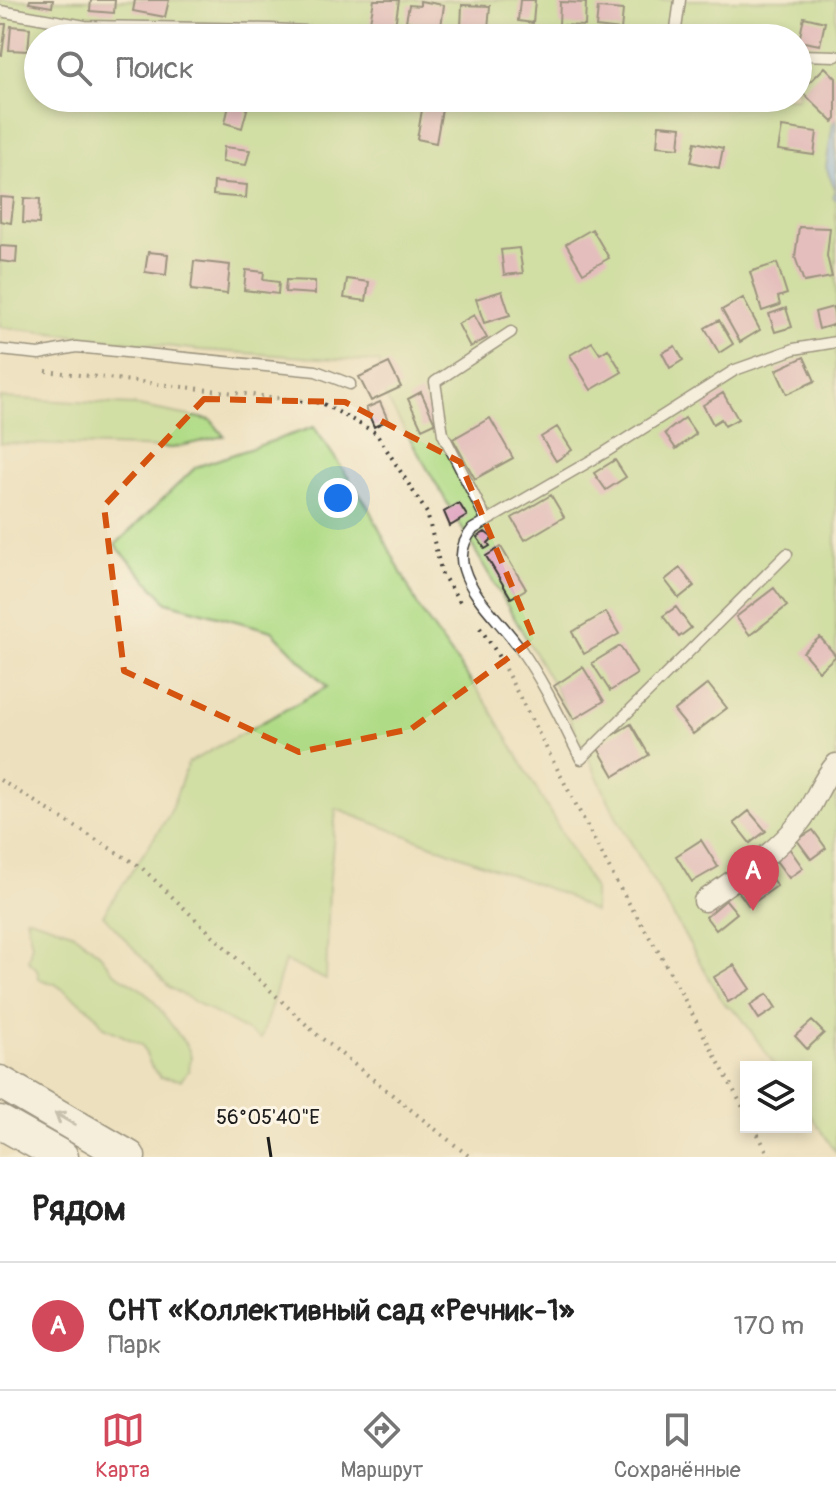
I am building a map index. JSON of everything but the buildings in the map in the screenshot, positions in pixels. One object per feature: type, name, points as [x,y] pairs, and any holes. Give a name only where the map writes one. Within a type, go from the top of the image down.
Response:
[{"type":"main road","points":[[0,1082],[129,1157]]},
{"type":"main road","points":[[0,1122],[62,1157]]},
{"type":"street","points":[[704,901],[782,842],[812,806],[836,764]]},
{"type":"lane","points":[[676,24],[680,0]]},
{"type":"lane","points":[[0,11],[74,24]]},
{"type":"lane","points":[[812,55],[836,56]]},
{"type":"lane","points":[[487,521],[443,434],[435,382],[511,332]]},
{"type":"lane","points":[[787,554],[581,759],[520,648],[472,587],[462,560],[464,544],[473,529],[604,453],[735,370],[794,349],[836,342]]},
{"type":"lane","points":[[0,350],[39,354],[76,347],[91,348],[316,371],[350,384]]},
{"type":"path","points":[[46,371],[322,403],[376,433],[427,513],[442,574],[467,612]]},
{"type":"path","points":[[475,622],[495,650],[618,885],[661,956],[740,1102]]},
{"type":"path","points":[[0,780],[142,868],[315,1033],[470,1157]]},
{"type":"path","points":[[757,1133],[770,1157]]},
{"type":"highlighted area","points":[[204,399],[345,402],[460,462],[534,639],[411,729],[299,752],[124,671],[104,506]]},
{"type":"green space","points":[[0,0],[836,0],[836,1152],[812,1118],[812,1061],[772,1061],[739,1014],[724,1004],[617,818],[554,686],[378,384],[380,362],[200,350],[0,327]]},
{"type":"green space","points":[[0,398],[133,405],[211,420],[224,436],[173,448],[0,443]]},
{"type":"green space","points":[[314,427],[367,505],[420,610],[490,708],[594,889],[594,912],[565,895],[336,809],[329,887],[326,980],[285,961],[261,1039],[169,987],[103,915],[169,815],[188,763],[327,687],[272,631],[167,602],[115,545],[196,467]]},
{"type":"green space","points":[[26,917],[72,932],[100,954],[113,972],[152,999],[191,1056],[189,1070],[181,1080],[160,1077],[151,1066],[142,1045],[104,1027],[93,1012],[68,993],[55,984],[39,979],[37,969],[28,961],[32,944]]},
{"type":"water","points":[[836,119],[835,200],[832,197],[835,189],[826,167]]},
{"type":"place","name":"СНТ «Коллективный сад «Речник-1»","points":[[753,911]]}]
